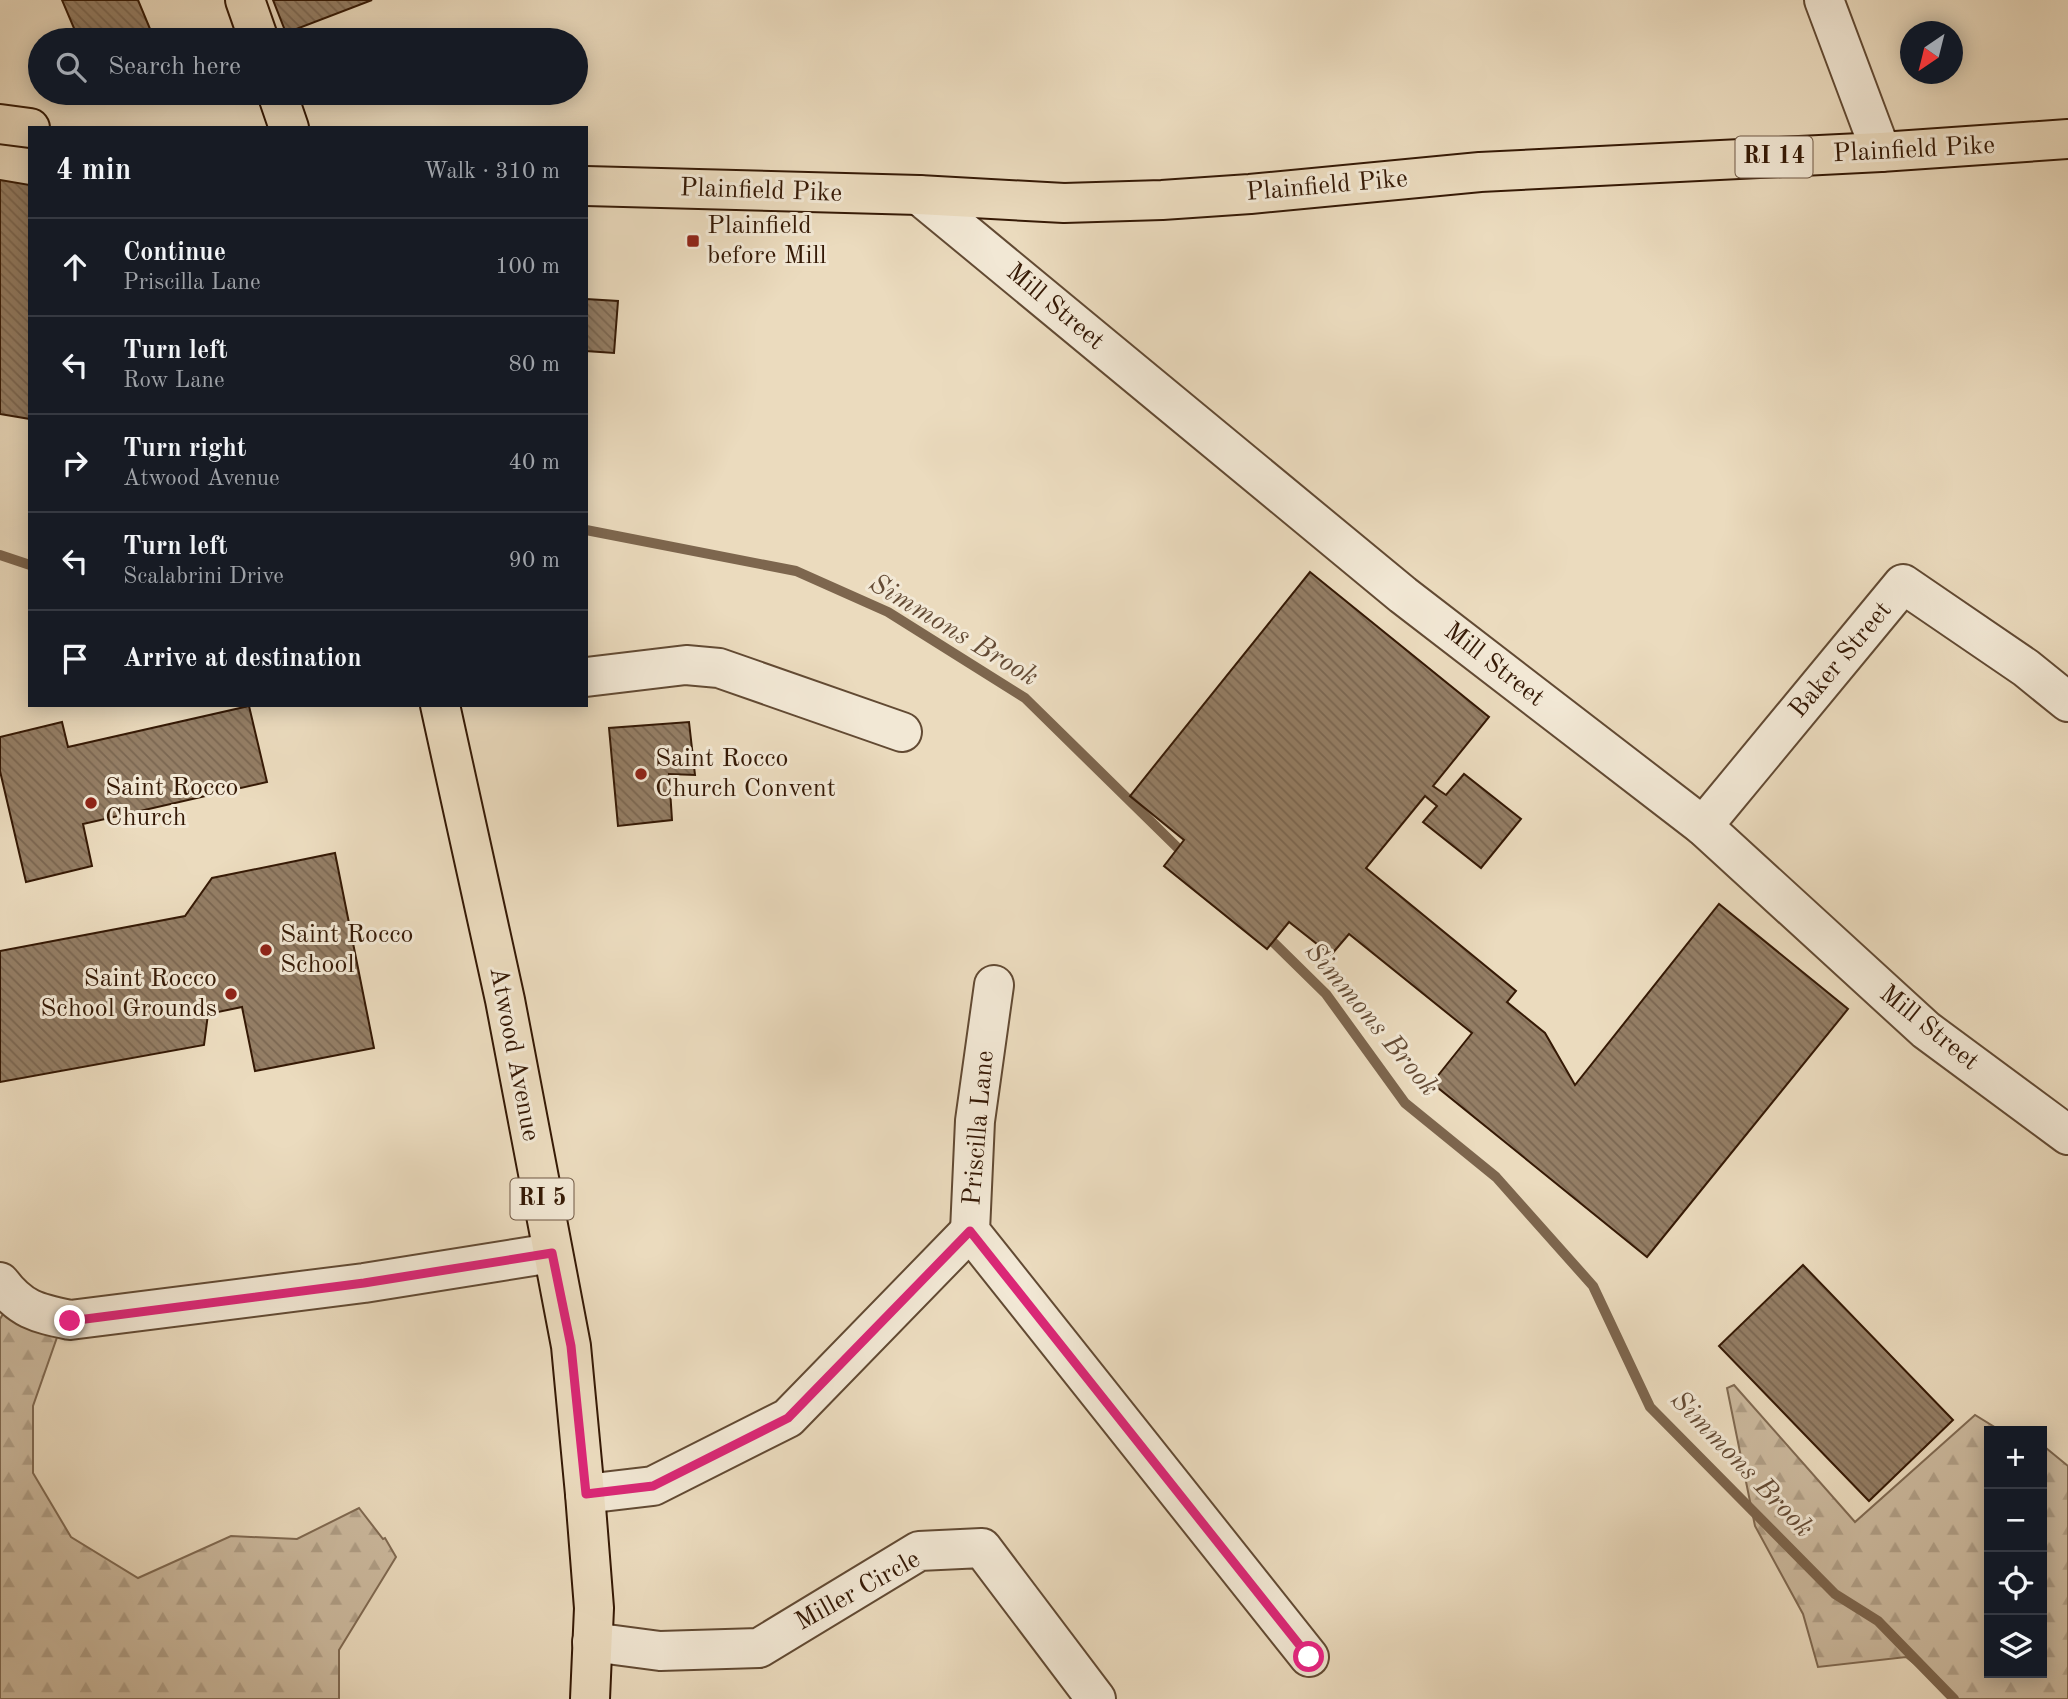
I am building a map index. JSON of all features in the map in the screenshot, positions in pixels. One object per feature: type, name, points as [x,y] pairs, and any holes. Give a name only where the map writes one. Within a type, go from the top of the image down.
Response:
[{"type":"main road","points":[[245,0],[255,28]]},
{"type":"main road","points":[[281,105],[288,126]]},
{"type":"main road","points":[[0,124],[28,128]]},
{"type":"main road","name":"Plainfield Pike","points":[[588,186],[919,195],[1065,203],[1162,200],[1480,172],[1881,152],[2068,139]]},
{"type":"main road","name":"Atwood Avenue","points":[[440,707],[505,1000],[571,1346],[594,1608],[590,1699]]},
{"type":"street","points":[[1824,0],[1881,152]]},
{"type":"street","name":"Mill Street","points":[[919,195],[1404,595],[1703,826],[1926,1030],[2068,1135]]},
{"type":"street","name":"Baker Street","points":[[1703,826],[1903,584],[2026,668],[2068,702]]},
{"type":"street","points":[[588,677],[686,665],[719,668],[902,732]]},
{"type":"street","name":"Priscilla Lane","points":[[994,985],[975,1121],[970,1231],[1309,1657]]},
{"type":"street","points":[[586,1494],[653,1486],[788,1418],[970,1231]]},
{"type":"street","points":[[0,1282],[32,1311],[70,1321],[364,1283],[552,1253]]},
{"type":"street","name":"Miller Circle","points":[[592,1642],[660,1651],[759,1648],[919,1551],[982,1548],[1096,1699]]},
{"type":"green space","points":[[11,1301],[62,1323],[33,1406],[33,1473],[71,1537],[138,1578],[231,1536],[297,1539],[359,1508],[383,1539],[385,1538],[396,1557],[339,1650],[339,1699],[0,1699],[0,1319]]},
{"type":"green space","points":[[1734,1385],[1855,1522],[1975,1415],[1993,1426],[1984,1426],[1984,1678],[2047,1678],[2047,1449],[2068,1466],[2068,1699],[1958,1699],[1906,1657],[1818,1667],[1803,1614],[1755,1526],[1727,1388]]},
{"type":"building","points":[[62,0],[138,0],[150,28],[74,28]]},
{"type":"building","points":[[273,0],[372,0],[299,28],[284,28]]},
{"type":"building","points":[[0,180],[28,185],[28,419],[0,414]]},
{"type":"building","points":[[588,299],[618,301],[614,353],[588,351]]},
{"type":"building","points":[[1310,572],[1489,717],[1433,786],[1446,795],[1464,774],[1521,819],[1481,868],[1423,822],[1437,806],[1425,796],[1366,868],[1516,991],[1507,1002],[1545,1033],[1575,1085],[1719,904],[1848,1009],[1647,1257],[1432,1083],[1472,1033],[1349,934],[1331,955],[1289,922],[1267,949],[1164,866],[1184,840],[1130,796]]},
{"type":"building","name":"Saint Rocco Church","points":[[249,707],[267,782],[83,824],[92,866],[26,882],[0,771],[0,737],[62,722],[68,747]]},
{"type":"building","name":"Saint Rocco Church Convent","points":[[689,722],[695,775],[669,774],[672,820],[618,826],[609,728]]},
{"type":"building","points":[[335,853],[374,1048],[255,1071],[242,1007],[208,1014],[204,1045],[0,1082],[0,951],[185,916],[212,878]]},
{"type":"building","points":[[1803,1265],[1953,1420],[1869,1501],[1719,1346]]},
{"type":"waterway","name":"Simmons Brook","points":[[588,530],[796,571],[888,612],[1025,698],[1186,856]]},
{"type":"waterway","name":"Simmons Brook","points":[[0,555],[28,564]]},
{"type":"waterway","name":"Simmons Brook","points":[[1265,934],[1326,994],[1405,1103],[1496,1177],[1593,1286],[1650,1407],[1835,1594],[1878,1621],[1954,1699]]},
{"type":"place","name":"Plainfield before Mill","points":[[693,241]]},
{"type":"place","name":"Saint Rocco Church Convent","points":[[641,774]]},
{"type":"place","name":"Saint Rocco Church","points":[[91,803]]},
{"type":"place","name":"Saint Rocco School","points":[[266,950]]},
{"type":"place","name":"Saint Rocco School Grounds","points":[[231,994]]},
{"type":"route","points":[[70,1321],[364,1283],[552,1253],[571,1346],[586,1494],[653,1486],[788,1418],[970,1231],[1309,1657]]}]
